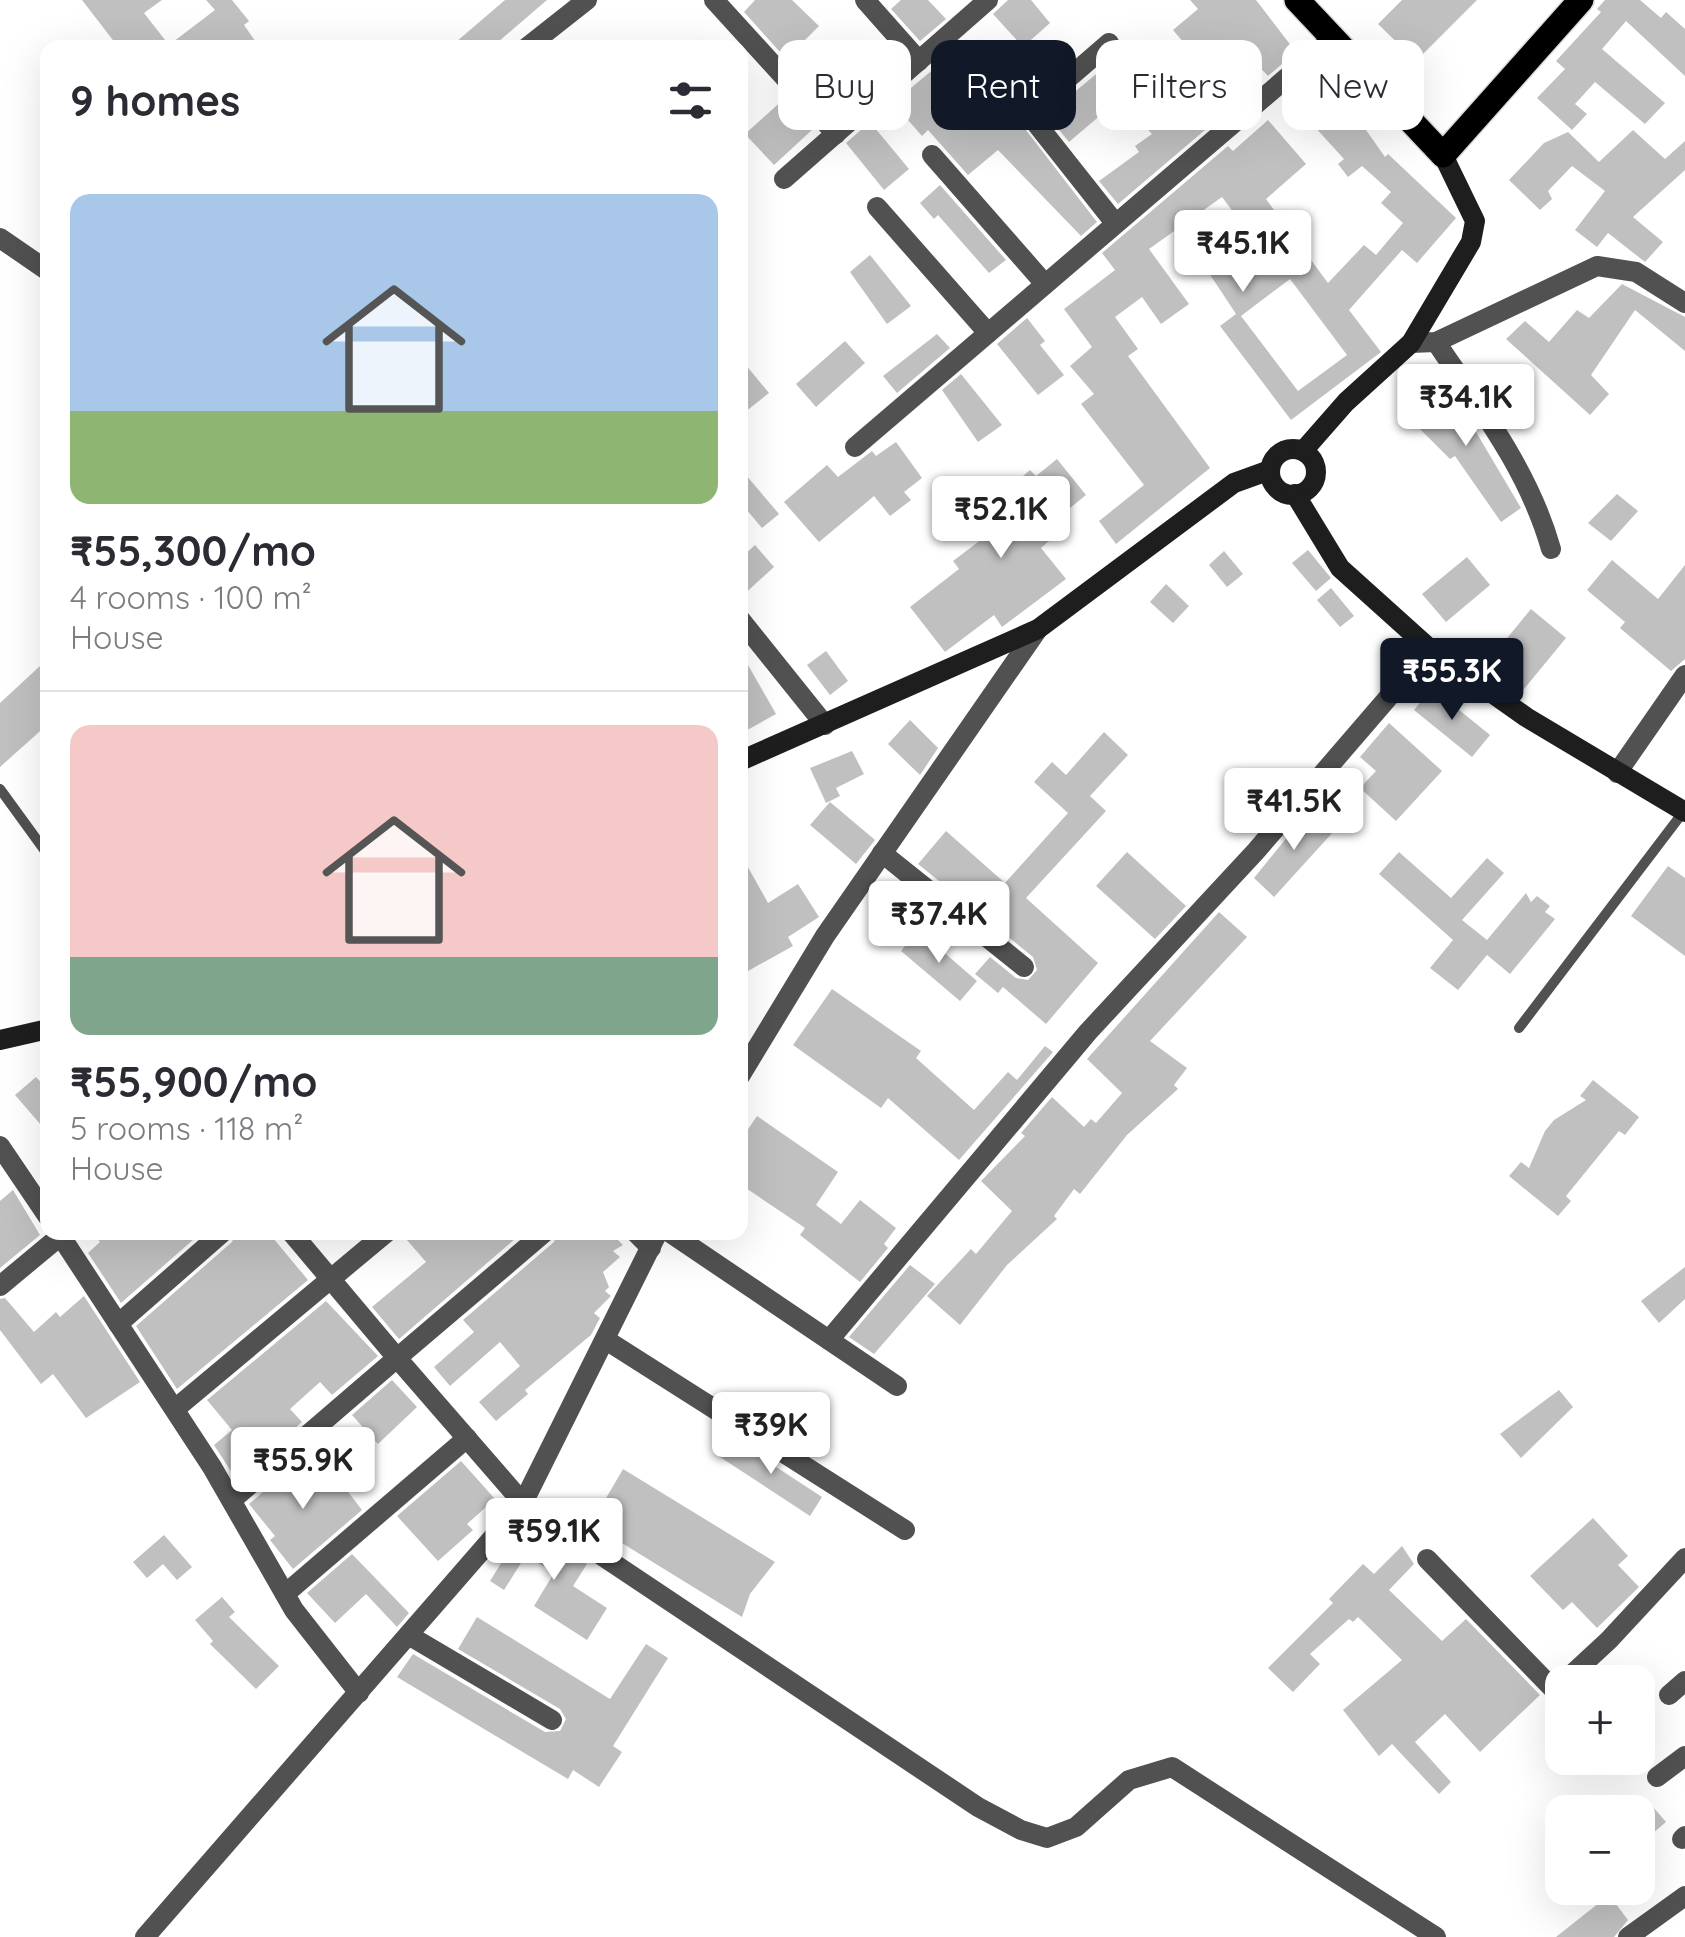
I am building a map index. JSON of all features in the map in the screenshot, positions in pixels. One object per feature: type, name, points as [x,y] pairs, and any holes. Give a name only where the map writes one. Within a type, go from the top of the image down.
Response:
[{"type":"main road","points":[[1298,0],[1443,155],[1467,196],[1474,221],[1458,266],[1411,343],[1346,402],[1302,451]]},
{"type":"main road","points":[[1443,155],[1581,0]]},
{"type":"main road","points":[[748,758],[1038,629],[1234,483],[1270,470],[1281,452],[1302,451],[1314,462],[1315,477],[1307,490],[1295,494],[1279,490],[1270,470]]},
{"type":"main road","points":[[1295,494],[1340,568],[1430,649],[1526,717],[1684,812]]},
{"type":"main road","points":[[0,1040],[40,1030]]},
{"type":"street","points":[[536,40],[587,0]]},
{"type":"street","points":[[714,0],[836,134]]},
{"type":"street","points":[[865,0],[919,60]]},
{"type":"street","points":[[784,179],[988,0]]},
{"type":"street","points":[[855,447],[1332,39]]},
{"type":"street","points":[[1096,54],[1028,114],[1115,223]]},
{"type":"street","points":[[932,156],[1045,284]]},
{"type":"street","points":[[877,207],[988,332]]},
{"type":"street","points":[[0,238],[40,266]]},
{"type":"street","points":[[1411,343],[1436,342],[1597,266],[1636,272],[1685,303]]},
{"type":"street","points":[[1436,342],[1525,476],[1537,500],[1551,549]]},
{"type":"street","points":[[748,1063],[824,936],[1038,629]]},
{"type":"street","points":[[748,630],[825,725]]},
{"type":"street","points":[[829,1340],[1088,1032],[1269,837],[1430,649]]},
{"type":"street","points":[[1617,772],[1682,684]]},
{"type":"street","points":[[882,853],[1024,967]]},
{"type":"street","points":[[0,1146],[40,1205]]},
{"type":"street","points":[[0,1286],[54,1240]]},
{"type":"street","points":[[65,1240],[176,1409],[312,1637],[359,1693]]},
{"type":"street","points":[[118,1324],[214,1240]]},
{"type":"street","points":[[298,1240],[524,1503],[978,1807],[1021,1830],[1047,1838],[1076,1827],[1129,1780],[1172,1766],[1436,1937]]},
{"type":"street","points":[[176,1409],[378,1240]]},
{"type":"street","points":[[232,1500],[536,1240]]},
{"type":"street","points":[[146,1937],[524,1503],[654,1240]]},
{"type":"street","points":[[682,1240],[897,1386]]},
{"type":"street","points":[[606,1340],[905,1530]]},
{"type":"street","points":[[285,1594],[467,1438]]},
{"type":"street","points":[[1586,1665],[1685,1558]]},
{"type":"street","points":[[1427,1559],[1545,1680]]},
{"type":"street","points":[[410,1636],[552,1720]]},
{"type":"street","points":[[1657,1778],[1685,1756]]},
{"type":"street","points":[[1628,1937],[1685,1896]]},
{"type":"lane","points":[[0,789],[40,844]]},
{"type":"lane","points":[[1519,1028],[1684,812]]},
{"type":"building","points":[[82,0],[162,0],[144,13],[165,40],[113,40]]},
{"type":"building","points":[[206,0],[232,0],[249,21],[244,25],[254,40],[176,40],[215,10]]},
{"type":"building","points":[[505,0],[547,0],[500,40],[458,40]]},
{"type":"building","points":[[755,0],[792,0],[819,26],[805,40],[778,40],[778,50],[744,12]]},
{"type":"building","points":[[901,0],[928,0],[946,19],[920,41],[891,9]]},
{"type":"building","points":[[1008,0],[1031,0],[1050,23],[1031,40],[1017,40],[993,14]]},
{"type":"building","points":[[1190,0],[1256,0],[1287,40],[1282,40],[1282,64],[1268,76],[1262,70],[1262,40],[1181,40],[1173,30],[1198,9]]},
{"type":"building","points":[[1402,0],[1477,0],[1424,53],[1424,40],[1394,40],[1378,24]]},
{"type":"building","points":[[1605,0],[1640,0],[1661,18],[1666,12],[1685,29],[1685,76],[1626,21],[1602,49],[1665,103],[1645,124],[1595,82],[1575,104],[1587,114],[1572,130],[1537,98],[1565,69],[1556,61],[1601,12],[1597,9]]},
{"type":"building","points":[[931,71],[931,130],[1026,130],[1097,222],[1081,236],[998,150],[968,175],[928,130],[922,136],[911,123],[911,88]]},
{"type":"building","points":[[1096,74],[1096,119],[1069,142],[1059,130],[1076,130],[1076,91]]},
{"type":"building","points":[[778,104],[778,130],[812,130],[774,165],[748,137],[748,131]]},
{"type":"building","points":[[1268,120],[1306,164],[1266,199],[1328,283],[1364,245],[1376,255],[1403,223],[1381,203],[1391,192],[1362,166],[1348,177],[1338,164],[1344,159],[1318,130],[1366,130],[1385,157],[1388,154],[1456,218],[1417,263],[1402,250],[1349,310],[1381,352],[1291,420],[1220,326],[1236,314],[1197,255],[1240,221],[1222,197],[1149,249],[1189,304],[1161,324],[1142,297],[1115,317],[1138,349],[1128,356],[1210,468],[1116,544],[1099,521],[1144,485],[1081,404],[1094,394],[1070,366],[1092,347],[1064,309],[1115,270],[1102,253],[1228,146],[1233,151],[1257,130],[1262,130]],"holes":[[[1290,279],[1347,355],[1298,391],[1241,316]]]},
{"type":"building","points":[[861,130],[877,130],[909,169],[884,190],[846,143]]},
{"type":"building","points":[[1148,130],[1205,130],[1118,204],[1099,181],[1139,152],[1135,146],[1152,134]]},
{"type":"building","points":[[1633,130],[1665,159],[1685,141],[1685,170],[1633,217],[1663,242],[1645,262],[1608,233],[1597,247],[1575,230],[1605,191],[1572,166],[1548,191],[1552,199],[1540,210],[1509,180],[1544,143],[1568,132],[1599,162]]},
{"type":"building","points":[[940,185],[1006,260],[989,273],[938,215],[934,219],[920,203]]},
{"type":"building","points":[[870,255],[911,306],[887,324],[850,272]]},
{"type":"building","points":[[1622,284],[1685,317],[1685,351],[1635,310],[1591,375],[1609,394],[1590,415],[1506,339],[1525,321],[1549,342],[1577,310],[1589,318]]},
{"type":"building","points":[[1027,318],[1045,341],[1040,345],[1064,375],[1038,395],[997,344]]},
{"type":"building","points":[[937,334],[950,348],[897,393],[883,376]]},
{"type":"building","points":[[845,341],[865,363],[816,407],[796,384]]},
{"type":"building","points":[[748,368],[769,393],[748,410]]},
{"type":"building","points":[[961,374],[1002,425],[978,442],[942,390]]},
{"type":"building","points":[[1447,383],[1521,508],[1501,522],[1455,456],[1450,459],[1411,420]]},
{"type":"building","points":[[896,442],[922,478],[904,492],[911,500],[890,516],[874,496],[819,542],[784,502],[827,465],[838,477],[872,451],[876,456]]},
{"type":"building","points":[[1057,459],[1086,495],[1070,508],[1064,500],[1035,525],[1049,541],[1041,548],[1066,579],[1002,627],[994,615],[945,652],[910,607],[959,569],[953,561],[990,533],[976,516],[1030,470],[1036,476]]},
{"type":"building","points":[[748,477],[779,514],[762,528],[748,511]]},
{"type":"building","points":[[1617,494],[1638,511],[1611,541],[1588,523]]},
{"type":"building","points":[[755,545],[774,567],[748,591],[748,552]]},
{"type":"building","points":[[1308,550],[1331,578],[1316,591],[1292,563]]},
{"type":"building","points":[[1224,551],[1243,574],[1227,587],[1209,565]]},
{"type":"building","points":[[1467,557],[1490,585],[1446,622],[1422,594]]},
{"type":"building","points":[[1612,560],[1658,599],[1685,565],[1685,659],[1671,671],[1620,628],[1625,622],[1587,590]]},
{"type":"building","points":[[1166,584],[1189,606],[1173,623],[1150,602]]},
{"type":"building","points":[[1331,588],[1354,616],[1340,627],[1317,600]]},
{"type":"building","points":[[1531,609],[1566,638],[1519,695],[1482,669]]},
{"type":"building","points":[[826,651],[848,681],[830,695],[807,665]]},
{"type":"building","points":[[748,665],[776,714],[748,730]]},
{"type":"building","points":[[40,666],[40,731],[0,767],[0,703]]},
{"type":"building","points":[[1432,688],[1490,735],[1472,757],[1414,710]]},
{"type":"building","points":[[910,720],[938,748],[920,775],[888,744]]},
{"type":"building","points":[[1389,723],[1442,771],[1396,821],[1360,788],[1376,771],[1360,757]]},
{"type":"building","points":[[1104,732],[1128,755],[1090,796],[1106,811],[1026,898],[1098,963],[1046,1024],[1003,987],[998,993],[975,974],[990,957],[1016,978],[1028,980],[1037,970],[1033,957],[918,864],[946,831],[1005,883],[1068,813],[1034,782],[1052,762],[1066,775]]},
{"type":"building","points":[[852,751],[864,774],[836,788],[840,796],[826,803],[810,768]]},
{"type":"building","points":[[830,802],[875,840],[856,864],[810,825]]},
{"type":"building","points":[[1310,809],[1334,831],[1274,897],[1254,878]]},
{"type":"building","points":[[1127,852],[1186,906],[1155,939],[1096,886]]},
{"type":"building","points":[[1399,852],[1451,898],[1487,858],[1504,873],[1462,920],[1487,940],[1526,893],[1531,902],[1537,896],[1550,906],[1545,912],[1555,919],[1510,974],[1487,955],[1458,990],[1430,968],[1453,940],[1379,874]]},
{"type":"building","points":[[1668,866],[1685,878],[1685,956],[1631,916]]},
{"type":"building","points":[[748,867],[768,903],[798,884],[819,917],[788,937],[793,946],[748,971]]},
{"type":"building","points":[[1219,912],[1247,937],[1150,1041],[1187,1068],[1174,1085],[1178,1089],[1127,1135],[1080,1194],[1074,1189],[1054,1216],[1057,1219],[1007,1265],[960,1325],[927,1296],[971,1249],[976,1254],[1012,1211],[981,1181],[1025,1136],[1021,1133],[1052,1097],[1084,1127],[1091,1119],[1096,1123],[1122,1093],[1087,1059]]},
{"type":"building","points":[[918,930],[977,981],[960,1001],[901,951]]},
{"type":"building","points":[[832,989],[921,1051],[916,1058],[974,1110],[1008,1072],[1017,1080],[1045,1046],[1053,1052],[959,1160],[888,1098],[881,1108],[793,1045]]},
{"type":"building","points":[[36,1077],[40,1081],[40,1124],[15,1095]]},
{"type":"building","points":[[1593,1080],[1639,1117],[1625,1135],[1619,1131],[1566,1196],[1571,1201],[1558,1216],[1509,1176],[1521,1162],[1529,1168],[1545,1131],[1554,1120],[1586,1100],[1580,1096]]},
{"type":"building","points":[[757,1116],[838,1172],[816,1205],[841,1224],[860,1200],[896,1228],[884,1244],[888,1248],[860,1282],[800,1235],[805,1228],[748,1189],[748,1129]]},
{"type":"building","points":[[13,1190],[40,1235],[0,1268],[0,1201]]},
{"type":"building","points":[[193,1240],[121,1303],[88,1253],[100,1242]]},
{"type":"building","points":[[275,1240],[308,1280],[177,1389],[136,1326],[232,1242]]},
{"type":"building","points":[[407,1240],[514,1240],[399,1339],[372,1307],[426,1262]]},
{"type":"building","points":[[618,1240],[623,1245],[613,1251],[620,1257],[603,1272],[609,1287],[605,1291],[611,1296],[594,1313],[600,1318],[591,1335],[525,1390],[528,1394],[496,1421],[479,1402],[520,1366],[500,1342],[450,1386],[434,1367],[474,1332],[463,1320],[554,1242]]},
{"type":"building","points":[[910,1265],[935,1284],[874,1354],[849,1337]]},
{"type":"building","points":[[1685,1267],[1685,1299],[1659,1323],[1641,1301]]},
{"type":"building","points":[[84,1296],[140,1382],[86,1418],[53,1374],[41,1384],[0,1330],[0,1299],[5,1298],[34,1332],[56,1312],[60,1317]]},
{"type":"building","points":[[326,1301],[378,1356],[332,1395],[320,1382],[290,1409],[302,1422],[236,1479],[214,1445],[232,1430],[207,1400]]},
{"type":"building","points":[[392,1380],[417,1407],[378,1444],[352,1415]]},
{"type":"building","points":[[1559,1390],[1573,1407],[1521,1458],[1500,1434]]},
{"type":"building","points":[[732,1438],[822,1497],[810,1516],[720,1457]]},
{"type":"building","points":[[303,1457],[333,1491],[342,1484],[362,1510],[293,1569],[270,1540],[275,1536],[249,1504]]},
{"type":"building","points":[[461,1461],[495,1499],[467,1524],[473,1530],[438,1561],[397,1516]]},
{"type":"building","points":[[623,1469],[775,1562],[750,1594],[742,1617],[591,1524]]},
{"type":"building","points":[[1593,1518],[1628,1556],[1618,1565],[1639,1587],[1597,1628],[1572,1602],[1563,1610],[1530,1576]]},
{"type":"building","points":[[523,1528],[587,1564],[573,1586],[607,1608],[587,1640],[534,1606],[554,1573],[526,1555],[504,1590],[490,1581]]},
{"type":"building","points":[[164,1535],[192,1567],[177,1580],[163,1564],[147,1578],[133,1562]]},
{"type":"building","points":[[1402,1546],[1414,1564],[1389,1590],[1442,1641],[1466,1619],[1540,1695],[1480,1752],[1445,1714],[1415,1742],[1451,1782],[1439,1794],[1392,1744],[1379,1756],[1343,1710],[1402,1660],[1358,1617],[1353,1622],[1349,1619],[1310,1654],[1320,1664],[1293,1692],[1268,1668],[1333,1603],[1329,1599],[1363,1564],[1374,1574]]},
{"type":"building","points":[[352,1554],[409,1613],[397,1627],[366,1594],[335,1623],[307,1593]]},
{"type":"building","points":[[222,1597],[235,1612],[229,1617],[279,1666],[256,1689],[210,1644],[213,1641],[195,1620]]},
{"type":"building","points":[[477,1617],[610,1699],[646,1644],[668,1658],[613,1746],[622,1752],[599,1787],[573,1770],[568,1779],[397,1677],[413,1654],[545,1732],[560,1731],[566,1719],[560,1709],[458,1649]]},
{"type":"building","points":[[1655,1809],[1666,1822],[1655,1831]]},
{"type":"building","points":[[1596,1905],[1617,1905],[1628,1920],[1614,1937],[1556,1937]]}]
